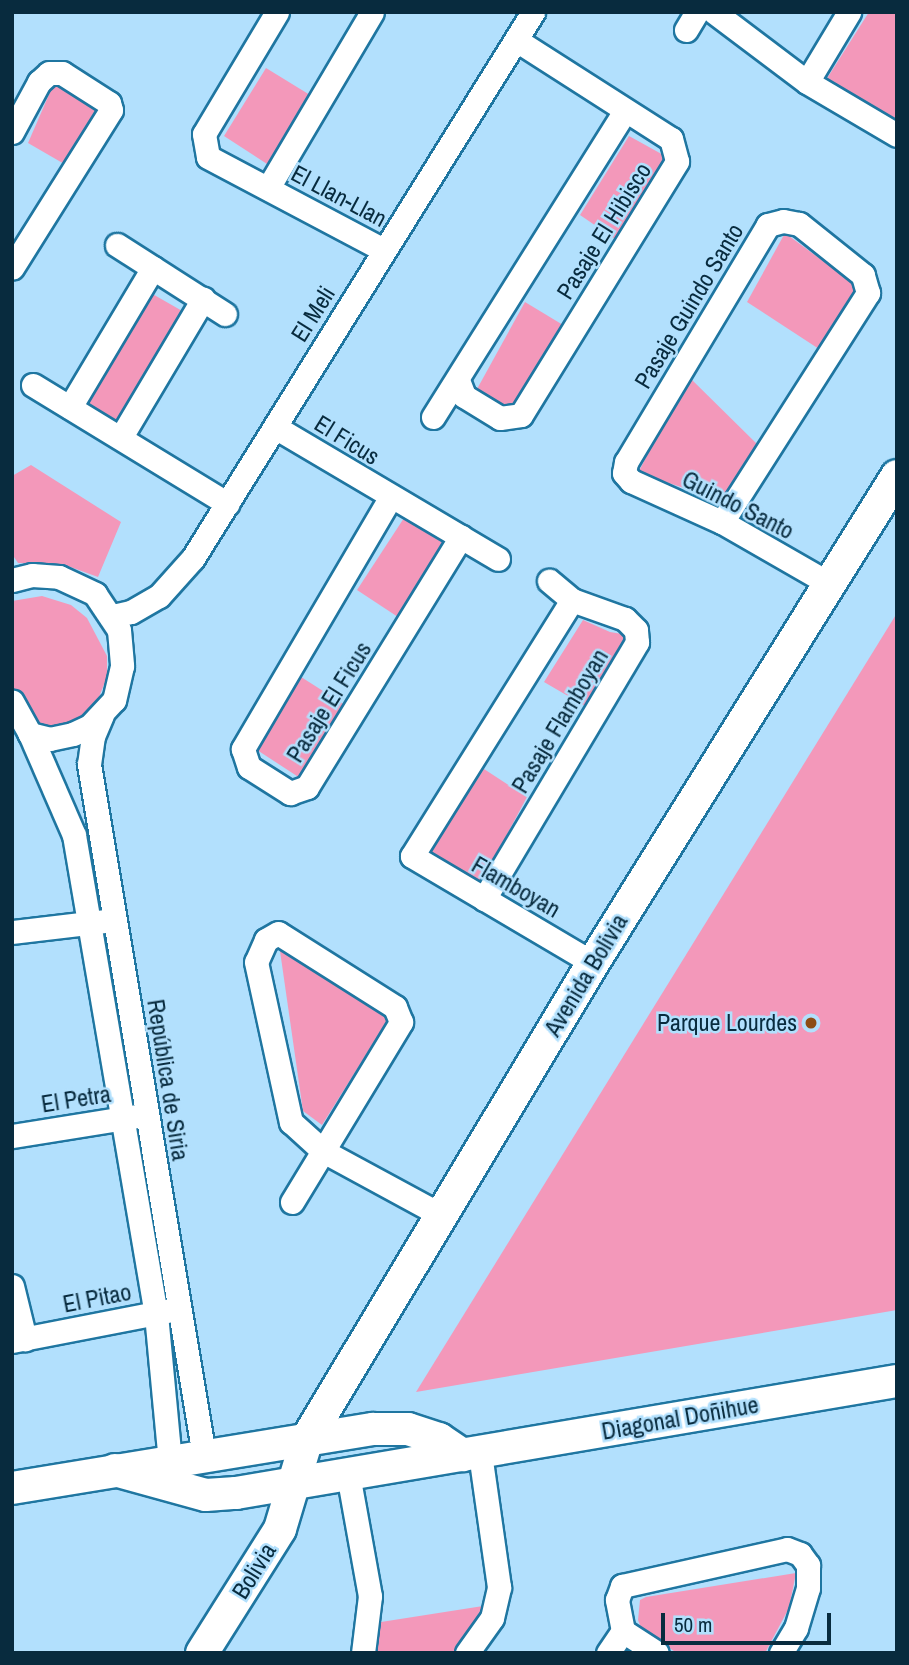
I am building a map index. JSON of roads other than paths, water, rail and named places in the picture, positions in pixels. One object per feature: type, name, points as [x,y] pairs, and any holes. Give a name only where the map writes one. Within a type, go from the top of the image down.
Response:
[{"type":"street","name":"El Llan-Llan","points":[[277,12],[204,135],[208,157],[384,250]]},
{"type":"street","points":[[268,188],[372,12]]},
{"type":"street","name":"El Meli","points":[[113,616],[131,612],[173,584],[228,504],[533,12]]},
{"type":"street","points":[[714,12],[807,82],[897,135]]},
{"type":"street","points":[[807,82],[849,12]]},
{"type":"street","points":[[516,40],[625,111]]},
{"type":"street","points":[[12,132],[39,82],[49,73],[62,73],[105,96],[111,110],[12,268]]},
{"type":"street","name":"Pasaje El Hibisco","points":[[625,111],[671,139],[677,161],[521,415],[500,418],[464,396],[458,380],[625,111]]},
{"type":"street","name":"Pasaje Guindo Santo","points":[[624,473],[626,462],[768,225],[783,221],[799,224],[863,275],[868,293],[722,522]]},
{"type":"street","points":[[117,245],[225,314]]},
{"type":"street","points":[[70,407],[153,268]]},
{"type":"street","points":[[121,437],[203,299]]},
{"type":"street","points":[[433,418],[458,380]]},
{"type":"street","points":[[33,385],[228,504]]},
{"type":"street","name":"El Ficus","points":[[275,426],[390,498],[498,559]]},
{"type":"street","name":"Guindo Santo","points":[[624,473],[631,481],[722,522],[830,584]]},
{"type":"street","name":"Avenida Bolivia","points":[[294,1484],[307,1438],[593,962],[897,476]]},
{"type":"street","name":"Pasaje El Ficus","points":[[390,498],[243,749],[249,767],[290,793],[307,787],[461,537]]},
{"type":"street","points":[[15,576],[72,580],[104,602],[113,616]]},
{"type":"street","name":"Pasaje Flamboyan","points":[[484,899],[637,642],[636,630],[625,619],[572,600],[549,581]]},
{"type":"street","name":"Flamboyan","points":[[572,600],[412,856],[593,962]]},
{"type":"street","name":"República de Siria","points":[[113,616],[119,630],[122,666],[114,700],[102,715],[89,764],[204,1456]]},
{"type":"street","name":"República de Siria","points":[[12,702],[69,815],[156,1314],[170,1461]]},
{"type":"street","points":[[30,734],[62,737],[90,726],[102,715]]},
{"type":"street","points":[[12,932],[115,920]]},
{"type":"street","points":[[292,1202],[323,1151],[401,1022],[400,1014],[278,933],[266,940],[256,962],[291,1122],[323,1151],[441,1215]]},
{"type":"street","name":"El Petra","points":[[12,1136],[147,1114]]},
{"type":"street","name":"El Pitao","points":[[12,1286],[18,1340],[180,1308]]},
{"type":"street","name":"Diagonal Doñihue","points":[[115,1470],[206,1495],[294,1484],[897,1381]]},
{"type":"street","name":"Diagonal Doñihue","points":[[12,1488],[307,1438],[408,1429],[439,1439],[471,1454]]},
{"type":"street","points":[[467,1653],[492,1618],[499,1587],[471,1454]]},
{"type":"street","points":[[348,1474],[370,1595],[363,1653]]},
{"type":"street","name":"Bolivia","points":[[202,1653],[280,1529],[294,1484]]},
{"type":"street","points":[[608,1653],[623,1631],[617,1600],[622,1586],[787,1549],[800,1554],[808,1565],[808,1588],[796,1628],[781,1653]]},
{"type":"street","points":[[623,1631],[657,1653]]},
{"type":"place","name":"Parque Lourdes","points":[[811,1023]]}]
